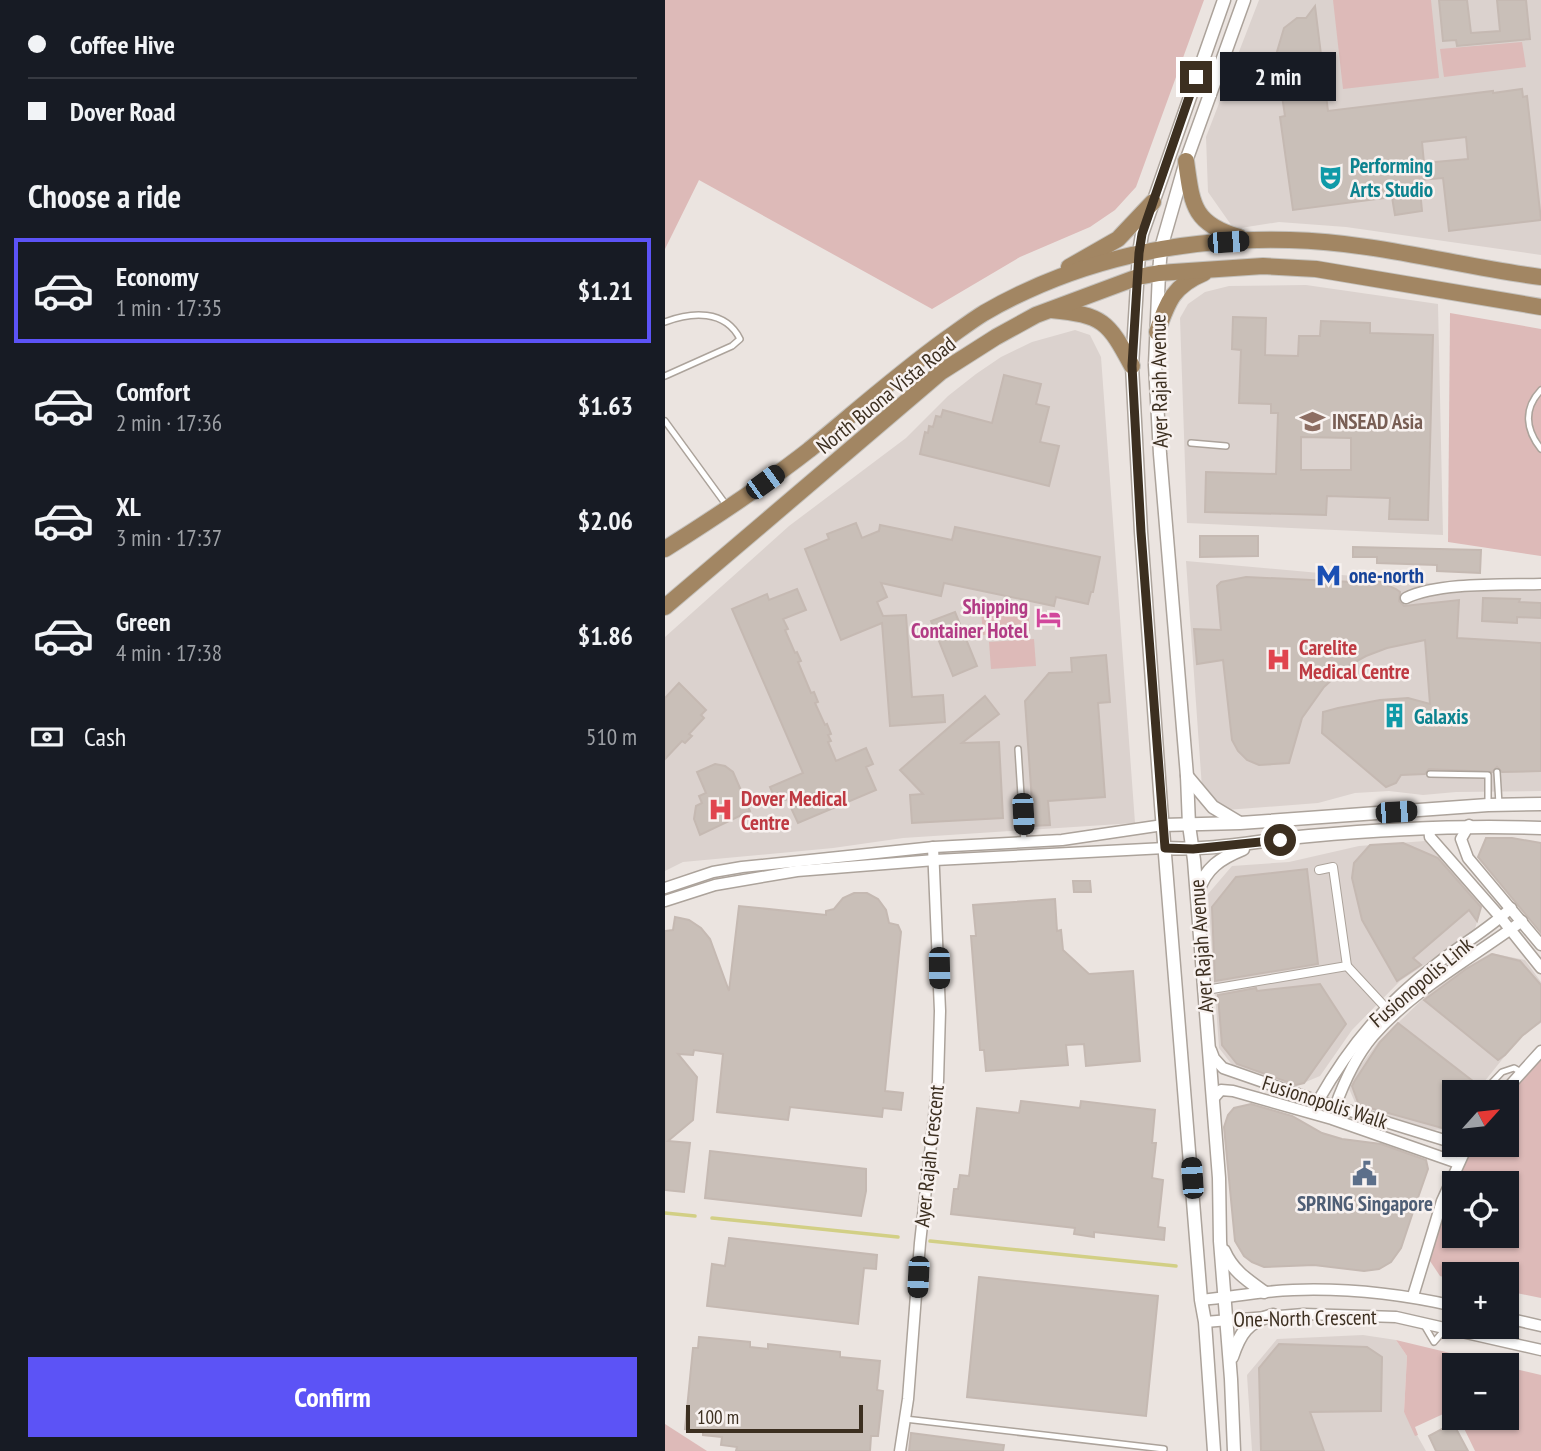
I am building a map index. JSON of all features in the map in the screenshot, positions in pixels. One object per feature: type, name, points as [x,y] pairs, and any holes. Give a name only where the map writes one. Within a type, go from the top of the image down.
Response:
[{"type":"main road","points":[[1187,161],[1192,202],[1204,220],[1222,232],[1248,240]]},
{"type":"main road","points":[[1024,292],[1118,239],[1153,202]]},
{"type":"main road","name":"North Buona Vista Road","points":[[665,549],[729,509],[807,451],[927,353],[982,314],[1024,292],[1105,262],[1161,248],[1248,240],[1342,243],[1541,277]]},
{"type":"main road","name":"North Buona Vista Road","points":[[665,607],[941,372],[996,337],[1049,310],[1138,277],[1159,273],[1263,266],[1316,270],[1541,307]]},
{"type":"main road","points":[[1157,332],[1172,294],[1192,278],[1213,269]]},
{"type":"main road","points":[[1049,310],[1092,316],[1108,325],[1132,366]]},
{"type":"street","name":"Ayer Rajah Avenue","points":[[1214,1451],[1161,805],[1132,366],[1139,253],[1153,202],[1224,0]]},
{"type":"street","name":"Ayer Rajah Avenue","points":[[1234,1451],[1220,1241],[1219,1178],[1189,825],[1155,365],[1161,248],[1187,161],[1244,0]]},
{"type":"street","points":[[1406,598],[1417,593],[1459,587],[1541,584]]},
{"type":"street","points":[[1187,776],[1213,807],[1240,823]]},
{"type":"street","points":[[665,888],[713,872],[742,867],[933,847],[1062,840],[1138,827],[1541,804]]},
{"type":"street","points":[[1138,827],[1151,819],[1161,805]]},
{"type":"street","points":[[1469,825],[1461,839],[1468,858],[1541,945]]},
{"type":"street","points":[[665,901],[715,885],[797,871],[935,860],[1253,845],[1308,836],[1469,825],[1541,828]]},
{"type":"street","points":[[1429,828],[1430,837],[1511,929],[1541,968]]},
{"type":"street","points":[[1197,898],[1202,881],[1220,859],[1253,845]]},
{"type":"street","name":"Ayer Rajah Crescent","points":[[900,1451],[938,1082],[940,1011],[933,847]]},
{"type":"street","points":[[1319,870],[1333,867],[1347,966],[1386,1008]]},
{"type":"street","name":"Fusionopolis Link","points":[[1318,1101],[1335,1070],[1359,1036],[1386,1008],[1438,963],[1511,908]]},
{"type":"street","name":"Fusionopolis Link","points":[[1335,1107],[1351,1069],[1372,1037],[1421,993],[1522,921]]},
{"type":"street","points":[[1212,989],[1347,966]]},
{"type":"street","name":"Fusionopolis Walk","points":[[1208,1044],[1214,1058],[1223,1068],[1335,1107],[1442,1139]]},
{"type":"street","points":[[1514,1080],[1541,1051]]},
{"type":"street","name":"Fusionopolis Walk","points":[[1213,1099],[1221,1090],[1233,1091],[1332,1119],[1458,1163]]},
{"type":"street","points":[[1413,1296],[1442,1201],[1459,1157]]},
{"type":"street","points":[[1220,1241],[1230,1263],[1264,1292]]},
{"type":"street","name":"One-North Crescent","points":[[1201,1300],[1295,1290],[1373,1292],[1413,1296],[1442,1303]]},
{"type":"street","points":[[1229,1364],[1239,1335],[1254,1323],[1273,1315]]},
{"type":"street","name":"One-North Crescent","points":[[1205,1322],[1273,1315],[1396,1317],[1541,1349]]},
{"type":"street","points":[[1519,1321],[1541,1326]]},
{"type":"lane","points":[[665,322],[685,314],[710,316],[735,329],[740,339],[732,346],[665,376]]},
{"type":"lane","points":[[1541,390],[1530,408],[1528,423],[1532,437],[1541,449]]},
{"type":"lane","points":[[665,421],[729,509]]},
{"type":"lane","points":[[1191,443],[1226,446]]},
{"type":"lane","points":[[1018,750],[1024,842]]},
{"type":"lane","points":[[1493,805],[1497,772]]},
{"type":"lane","points":[[1430,774],[1487,775],[1493,805]]},
{"type":"lane","points":[[1493,887],[1499,889],[1532,929],[1533,935]]},
{"type":"lane","points":[[1494,1080],[1502,1072],[1514,1068],[1521,1072]]},
{"type":"lane","points":[[905,1419],[1164,1449]]},
{"type":"shaded area","points":[[665,0],[1204,0],[1136,187],[1115,210],[1090,227],[1020,257],[932,309],[699,180],[665,249]]},
{"type":"shaded area","points":[[1259,0],[1541,0],[1541,255],[1346,227],[1279,222],[1234,229],[1208,192],[1206,137]]},
{"type":"shaded area","points":[[1333,0],[1431,0],[1439,78],[1343,89]]},
{"type":"shaded area","points":[[1522,42],[1526,67],[1444,77],[1440,49]]},
{"type":"shaded area","name":"INSEAD Asia","points":[[1306,285],[1438,304],[1443,535],[1187,523],[1180,318],[1188,304],[1205,292],[1229,286]]},
{"type":"shaded area","points":[[1450,313],[1541,329],[1541,556],[1448,542]]},
{"type":"shaded area","points":[[1075,330],[1090,335],[1101,357],[1135,823],[903,838],[833,848],[683,862],[665,871],[665,637],[789,526],[906,438],[948,396],[976,374],[1001,357],[1032,342]]},
{"type":"shaded area","points":[[1186,561],[1541,591],[1541,791],[1423,795],[1389,791],[1355,793],[1318,803],[1226,810],[1202,788]]},
{"type":"shaded area","points":[[1028,605],[1030,631],[983,635],[981,609]]},
{"type":"shaded area","points":[[1034,639],[1036,666],[991,669],[989,642]]},
{"type":"shaded area","points":[[1425,841],[1482,905],[1474,932],[1400,981],[1352,1030],[1320,1076],[1289,1089],[1240,1075],[1219,1048],[1208,894],[1232,866],[1289,862],[1359,846]]},
{"type":"shaded area","points":[[1491,953],[1525,960],[1541,982],[1541,1023],[1521,1036],[1486,1080],[1442,1080],[1442,1129],[1434,1130],[1357,1107],[1347,1084],[1378,1042],[1426,996],[1458,972]]},
{"type":"shaded area","points":[[1541,1057],[1541,1298],[1519,1293],[1519,1262],[1442,1262],[1442,1277],[1428,1258],[1442,1214],[1442,1248],[1519,1248],[1519,1171],[1461,1171],[1469,1157],[1519,1157],[1519,1084]]},
{"type":"shaded area","points":[[1363,1335],[1396,1340],[1407,1356],[1404,1412],[1426,1451],[1252,1451],[1247,1375],[1277,1339]]},
{"type":"shaded area","points":[[1396,1340],[1450,1353],[1442,1353],[1442,1415],[1415,1427],[1418,1435],[1415,1436],[1404,1412],[1407,1356]]},
{"type":"shaded area","points":[[1519,1370],[1541,1375],[1541,1451],[1475,1451],[1465,1430],[1519,1430]]},
{"type":"shaded area","points":[[665,1424],[707,1451],[665,1451]]},
{"type":"building","points":[[1439,0],[1467,0],[1471,33],[1500,31],[1497,0],[1526,0],[1530,39],[1457,46],[1456,40],[1443,41]]},
{"type":"building","points":[[1315,6],[1328,111],[1522,89],[1523,97],[1527,96],[1541,220],[1449,231],[1443,178],[1419,180],[1422,211],[1395,215],[1392,197],[1293,210],[1280,117],[1285,116],[1276,55],[1284,28],[1297,18],[1306,18]],"holes":[[[1466,137],[1468,159],[1424,163],[1422,142]]]},
{"type":"building","points":[[1233,317],[1266,318],[1265,355],[1298,356],[1299,336],[1320,336],[1321,321],[1370,323],[1370,333],[1433,335],[1428,520],[1389,519],[1390,498],[1327,496],[1326,515],[1205,512],[1206,472],[1276,474],[1278,413],[1271,413],[1271,404],[1239,403],[1241,350],[1232,349]],"holes":[[[1301,437],[1351,438],[1351,470],[1301,470]]]},
{"type":"building","points":[[1004,375],[1041,384],[1036,404],[1049,407],[1040,442],[1059,446],[1049,486],[920,454],[925,432],[928,433],[929,426],[933,427],[936,416],[941,417],[943,410],[992,423]]},
{"type":"building","points":[[856,523],[862,538],[879,531],[880,525],[952,540],[955,527],[1100,557],[1093,592],[1088,604],[1056,597],[1054,606],[944,583],[941,596],[881,583],[887,597],[877,602],[883,616],[906,615],[912,697],[943,695],[945,722],[890,726],[882,623],[841,640],[805,549],[829,539],[827,534]]},
{"type":"building","points":[[1200,536],[1258,536],[1258,556],[1200,557]]},
{"type":"building","points":[[1353,547],[1481,550],[1480,573],[1437,571],[1437,565],[1377,563],[1377,557],[1353,557]]},
{"type":"building","points":[[1246,577],[1353,582],[1376,580],[1400,592],[1399,601],[1404,606],[1459,600],[1457,638],[1541,643],[1541,771],[1502,772],[1497,767],[1492,772],[1429,769],[1425,774],[1401,775],[1396,783],[1386,787],[1322,733],[1323,712],[1380,700],[1408,698],[1430,704],[1425,640],[1387,648],[1346,667],[1324,687],[1302,718],[1289,763],[1259,765],[1247,760],[1232,740],[1223,660],[1197,664],[1194,629],[1221,630],[1217,586],[1221,582]]},
{"type":"building","points":[[797,589],[806,610],[783,619],[788,629],[785,630],[831,734],[828,735],[831,741],[828,742],[836,761],[866,748],[873,764],[866,767],[876,790],[798,823],[787,799],[777,803],[770,787],[803,773],[732,609],[767,594],[769,600]]},
{"type":"building","points":[[1483,598],[1520,599],[1519,602],[1541,603],[1541,618],[1517,617],[1517,623],[1482,621]]},
{"type":"building","points":[[955,612],[977,666],[953,676],[931,621]]},
{"type":"building","points":[[1106,655],[1110,702],[1098,703],[1105,797],[1048,801],[1050,825],[1031,826],[1033,816],[1025,701],[1049,673],[1072,672],[1071,658]]},
{"type":"building","points":[[679,683],[706,710],[701,715],[704,718],[689,734],[692,736],[685,743],[682,741],[665,759],[665,698]]},
{"type":"building","points":[[985,696],[999,714],[962,743],[999,742],[1003,818],[912,823],[910,795],[923,794],[900,770]]},
{"type":"building","points":[[715,764],[725,766],[733,772],[750,811],[700,835],[694,819],[696,806],[702,803],[699,796],[706,793],[697,772]]},
{"type":"building","points":[[1486,838],[1512,838],[1541,843],[1541,933],[1478,857]]},
{"type":"building","points":[[1403,843],[1438,858],[1481,907],[1477,921],[1469,910],[1413,958],[1421,965],[1397,981],[1362,920],[1352,878],[1354,863],[1370,845]]},
{"type":"building","points":[[1307,869],[1318,964],[1215,981],[1212,907],[1236,877]]},
{"type":"building","points":[[1073,881],[1090,881],[1091,892],[1074,892]]},
{"type":"building","points":[[854,893],[867,893],[878,899],[886,910],[889,923],[898,925],[901,932],[885,1091],[903,1093],[901,1110],[883,1108],[882,1117],[790,1107],[788,1120],[717,1112],[723,1054],[694,1050],[693,1055],[678,1054],[697,1077],[693,1120],[668,1141],[690,1143],[684,1192],[665,1190],[665,931],[673,930],[675,917],[689,920],[701,928],[710,939],[729,991],[739,906],[826,915],[826,911],[834,909],[843,898]]},
{"type":"building","points":[[1055,899],[1057,931],[1061,930],[1063,950],[1089,974],[1133,971],[1140,1061],[1086,1066],[1084,1044],[1066,1045],[1068,1065],[986,1071],[984,1050],[980,1050],[971,936],[976,936],[973,905]]},
{"type":"building","points":[[1492,954],[1520,961],[1541,985],[1541,1021],[1498,1060],[1424,1000],[1466,969]]},
{"type":"building","points":[[1320,984],[1346,1024],[1304,1083],[1296,1085],[1237,1064],[1222,1045],[1218,995],[1256,988],[1257,991]]},
{"type":"building","points":[[1398,1023],[1471,1080],[1442,1080],[1442,1128],[1359,1105],[1352,1086],[1380,1042]]},
{"type":"building","points":[[1021,1101],[1080,1108],[1081,1101],[1155,1110],[1152,1143],[1156,1143],[1152,1178],[1163,1180],[1158,1227],[1165,1228],[1164,1240],[1094,1232],[1094,1237],[1074,1234],[1075,1228],[951,1214],[954,1189],[958,1189],[960,1175],[969,1176],[977,1108],[1019,1113]]},
{"type":"building","points":[[1251,1104],[1292,1116],[1322,1133],[1342,1139],[1381,1144],[1426,1160],[1428,1169],[1401,1248],[1391,1262],[1379,1269],[1364,1271],[1314,1265],[1264,1267],[1244,1256],[1235,1241],[1224,1127],[1234,1108]]},
{"type":"building","points":[[710,1151],[866,1169],[866,1191],[861,1216],[705,1198]]},
{"type":"building","points":[[729,1238],[877,1255],[876,1269],[864,1268],[858,1324],[707,1306],[712,1264],[725,1266]]},
{"type":"building","points":[[979,1277],[1158,1296],[1146,1416],[967,1397]]},
{"type":"building","points":[[699,1337],[750,1342],[750,1347],[768,1349],[768,1344],[840,1352],[840,1357],[880,1361],[877,1390],[883,1391],[878,1436],[871,1436],[870,1451],[736,1451],[737,1447],[721,1445],[722,1437],[685,1429],[693,1348],[698,1348]]},
{"type":"building","points":[[1279,1344],[1367,1347],[1382,1357],[1381,1411],[1310,1412],[1324,1451],[1261,1451],[1259,1368]]},
{"type":"building","points":[[1442,1429],[1457,1430],[1468,1451],[1436,1451],[1429,1436]]},
{"type":"building","points":[[911,1433],[1004,1445],[1003,1451],[909,1451]]},
{"type":"waterway","points":[[665,1213],[695,1216]]},
{"type":"waterway","points":[[712,1218],[898,1237]]},
{"type":"waterway","points":[[930,1241],[1176,1266]]},
{"type":"place","name":"Performing Arts Studio","points":[[1330,177]]},
{"type":"place","name":"INSEAD Asia","points":[[1312,421]]},
{"type":"place","name":"one-north","points":[[1329,575]]},
{"type":"place","name":"Shipping Container Hotel","points":[[1048,618]]},
{"type":"place","name":"Carelite Medical Centre","points":[[1279,659]]},
{"type":"place","name":"Galaxis","points":[[1394,716]]},
{"type":"place","name":"Dover Medical Centre","points":[[721,810]]},
{"type":"place","name":"SPRING Singapore","points":[[1365,1174]]},
{"type":"route","points":[[1196,77],[1142,234],[1132,366],[1141,532],[1165,848],[1253,845],[1280,840]]}]
